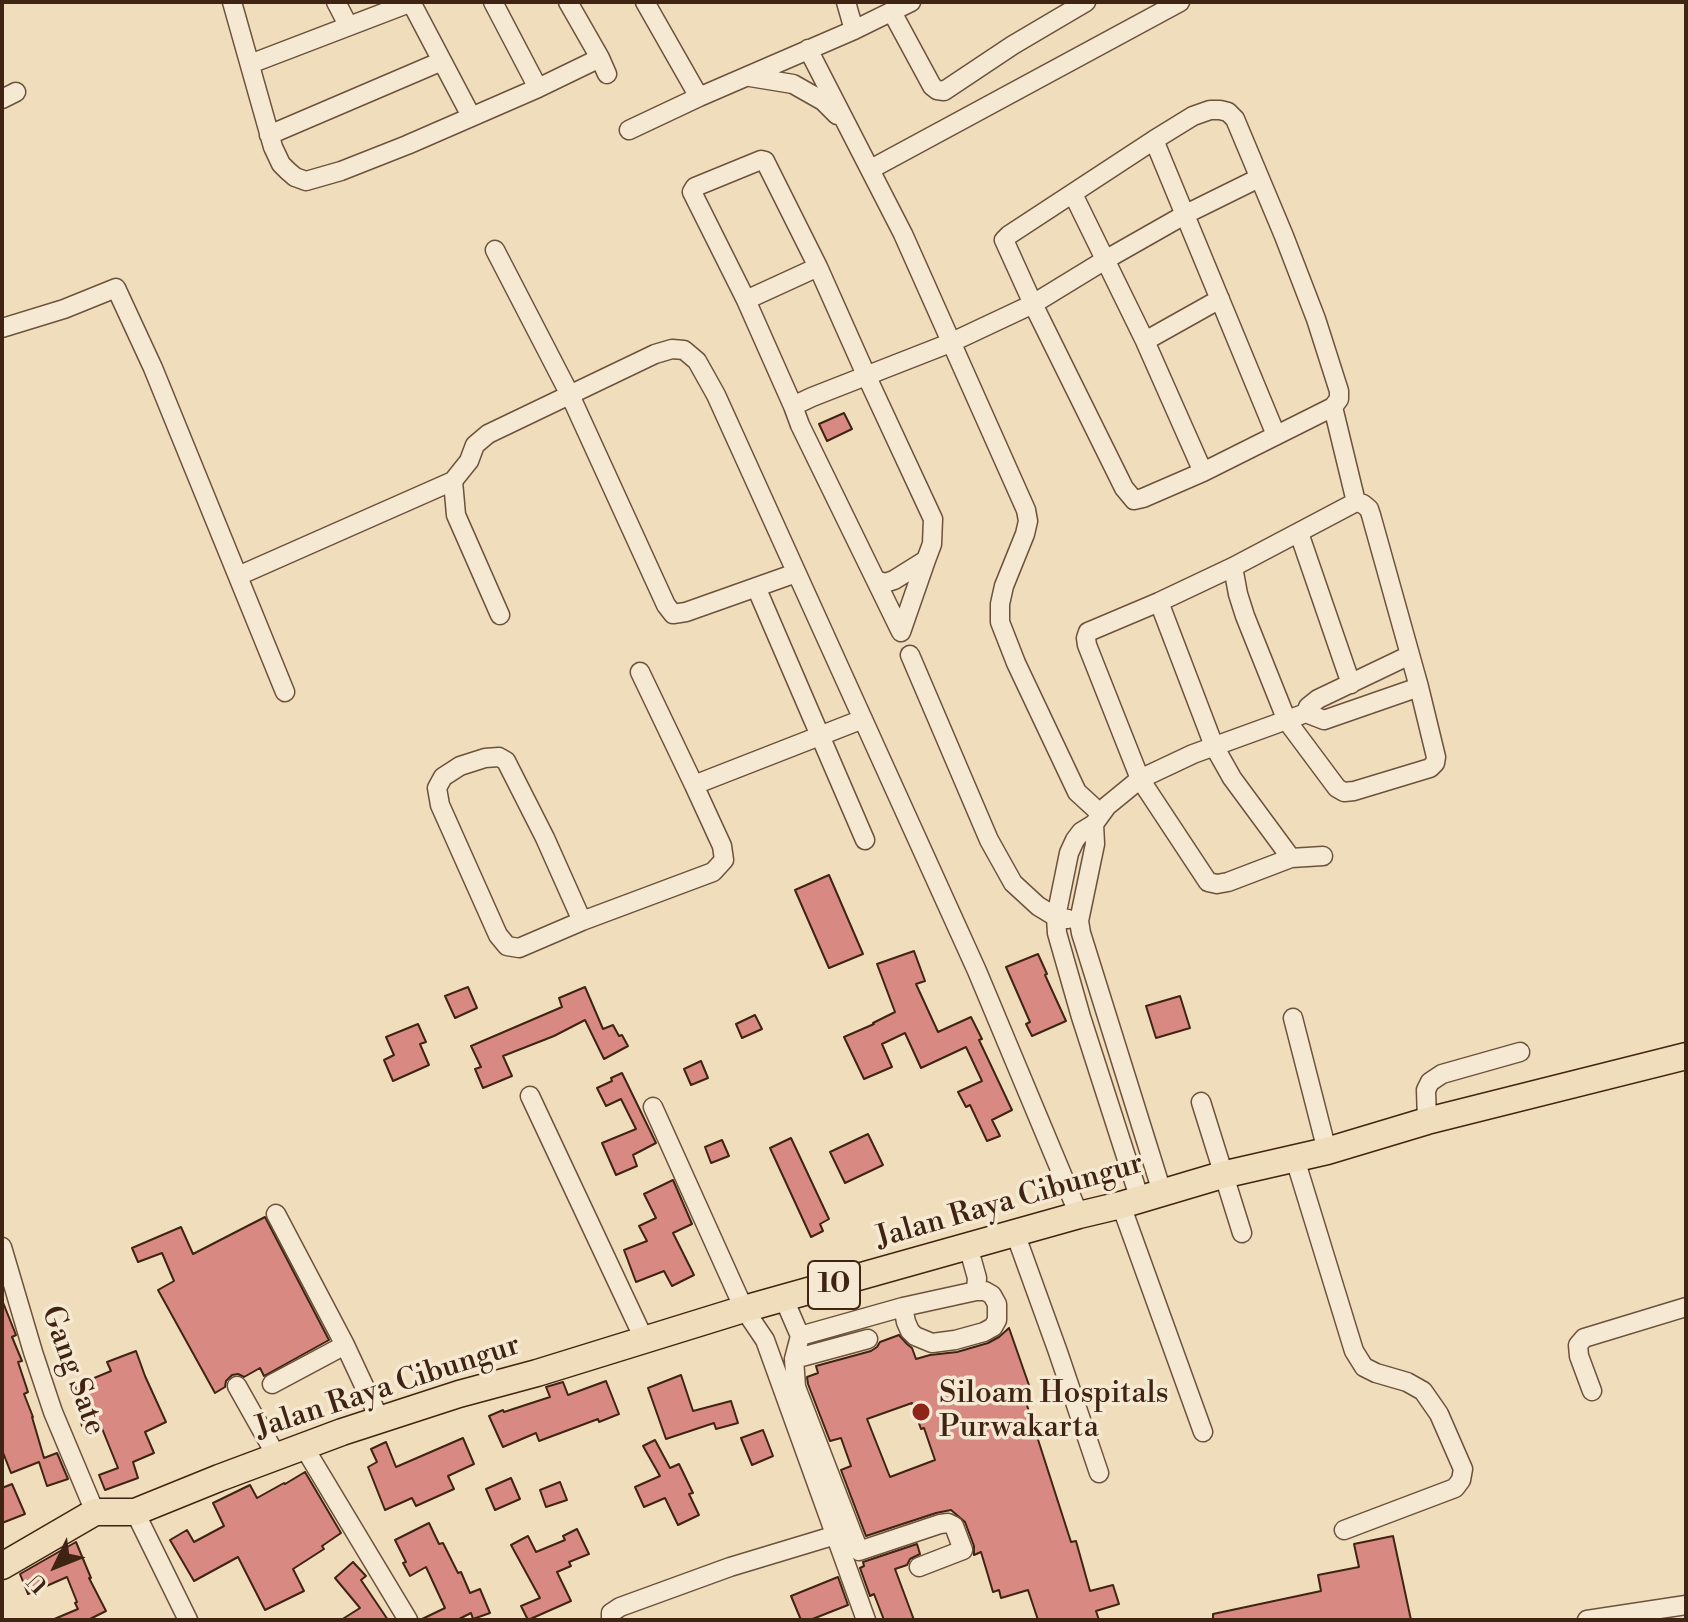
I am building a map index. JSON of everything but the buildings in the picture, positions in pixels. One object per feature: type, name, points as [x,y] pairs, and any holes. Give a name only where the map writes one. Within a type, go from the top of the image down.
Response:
[{"type":"highway","name":"Jalan Raya Cibungur","points":[[95,1512],[135,1512],[380,1420],[744,1309],[1222,1175],[1327,1151],[1427,1121],[1686,1056]]},
{"type":"highway","points":[[2,1566],[95,1512]]},
{"type":"street","points":[[232,2],[269,135],[281,164],[300,180],[311,180],[407,145],[538,88],[603,66],[568,2]]},
{"type":"street","points":[[336,2],[348,25]]},
{"type":"street","points":[[250,64],[412,2],[471,116]]},
{"type":"street","points":[[493,2],[538,88]]},
{"type":"street","points":[[645,2],[699,97]]},
{"type":"street","points":[[846,2],[854,30]]},
{"type":"street","points":[[629,130],[905,5],[932,86],[944,91],[1086,2]]},
{"type":"street","points":[[871,169],[1180,2]]},
{"type":"street","points":[[808,49],[903,234],[1026,510],[1028,521],[1025,534],[1004,586],[1000,622],[1077,792],[1098,819],[1079,921],[1110,1029],[1141,1199]]},
{"type":"street","points":[[269,135],[442,61]]},
{"type":"street","points":[[747,77],[793,84],[823,101],[848,126]]},
{"type":"street","points":[[1210,110],[1228,112],[1235,119],[1259,178],[1316,319],[1339,399],[1333,407],[1203,472],[1134,500],[1129,497],[1004,240],[1154,140],[1193,116],[1210,110]]},
{"type":"street","points":[[1154,140],[1276,435]]},
{"type":"street","points":[[758,160],[765,161],[818,267],[933,519],[932,544],[901,632],[800,425],[746,300],[692,192],[695,187],[758,160]]},
{"type":"street","points":[[793,406],[950,343],[1033,304],[1186,214],[1259,178]]},
{"type":"street","points":[[1073,194],[1145,341],[1203,472]]},
{"type":"street","points":[[495,250],[570,395],[666,605],[673,614],[796,573]]},
{"type":"street","points":[[746,300],[818,267]]},
{"type":"street","points":[[2,328],[64,309],[116,288],[153,368],[285,692]]},
{"type":"street","points":[[1145,341],[1220,299]]},
{"type":"street","points":[[238,576],[453,481],[469,461],[475,445],[488,434],[655,354],[672,349],[684,350],[697,361],[716,395],[977,971],[1079,1215]]},
{"type":"street","points":[[1233,567],[1245,616],[1287,721],[1337,788],[1344,792],[1354,791],[1430,768],[1435,763],[1419,687],[1371,515],[1369,509],[1356,502],[1333,407]]},
{"type":"street","points":[[453,481],[456,515],[500,615]]},
{"type":"street","points":[[1323,856],[1291,858],[1228,882],[1208,882],[1140,779],[1086,638],[1088,632],[1233,567],[1356,502]]},
{"type":"street","points":[[1299,533],[1351,684]]},
{"type":"street","points":[[876,580],[885,583],[894,580],[926,560]]},
{"type":"street","points":[[756,587],[865,840]]},
{"type":"street","points":[[1159,602],[1214,746],[1245,797],[1291,858]]},
{"type":"street","points":[[910,655],[989,840],[1013,883],[1038,906],[1056,917],[1079,921]]},
{"type":"street","points":[[1306,713],[1318,699],[1410,655]]},
{"type":"street","points":[[582,921],[506,761],[499,757],[485,758],[460,766],[443,777],[437,788],[440,805],[498,935],[507,946],[519,948],[713,872],[724,860],[722,846],[640,672]]},
{"type":"street","points":[[1203,1432],[1141,1199],[1057,933],[1056,917],[1069,853],[1081,832],[1098,819],[1107,806],[1159,768],[1306,713],[1324,720],[1419,687]]},
{"type":"street","points":[[694,785],[863,719]]},
{"type":"street","points":[[1293,1018],[1327,1151]]},
{"type":"street","points":[[1088,1034],[1110,1029]]},
{"type":"street","points":[[1427,1121],[1426,1090],[1430,1082],[1442,1074],[1520,1052]]},
{"type":"street","points":[[530,1096],[644,1339]]},
{"type":"street","points":[[1201,1102],[1242,1233]]},
{"type":"street","points":[[653,1107],[744,1309],[765,1340],[866,1620]]},
{"type":"street","points":[[1295,1159],[1354,1351],[1364,1367],[1423,1391],[1439,1414],[1463,1469],[1461,1480],[1455,1488],[1344,1530]]},
{"type":"street","points":[[276,1214],[345,1345],[380,1420]]},
{"type":"street","points":[[1015,1233],[1099,1473]]},
{"type":"street","points":[[968,1246],[977,1278],[976,1291]]},
{"type":"street","name":"Gang Sate","points":[[2,1247],[53,1412],[95,1512]]},
{"type":"street","points":[[800,1336],[903,1307],[976,1291],[992,1295],[997,1304],[997,1320],[993,1327],[984,1332],[932,1343],[915,1336],[906,1322],[903,1307]]},
{"type":"street","points":[[784,1299],[800,1336],[794,1359],[796,1387],[859,1551],[940,1524],[954,1526],[963,1550],[919,1567]]},
{"type":"street","points":[[1592,1391],[1579,1356],[1578,1345],[1584,1338],[1686,1307]]},
{"type":"street","points":[[794,1359],[868,1339]]},
{"type":"street","points":[[272,1384],[345,1345]]},
{"type":"street","points":[[237,1386],[277,1457]]},
{"type":"street","points":[[304,1447],[408,1620]]},
{"type":"street","points":[[135,1512],[188,1620]]},
{"type":"street","points":[[611,1620],[611,1613],[634,1602],[730,1567],[836,1535]]},
{"type":"street","points":[[1587,1620],[1686,1605]]},
{"type":"place","name":"Siloam Hospitals Purwakarta","points":[[921,1412]]}]
